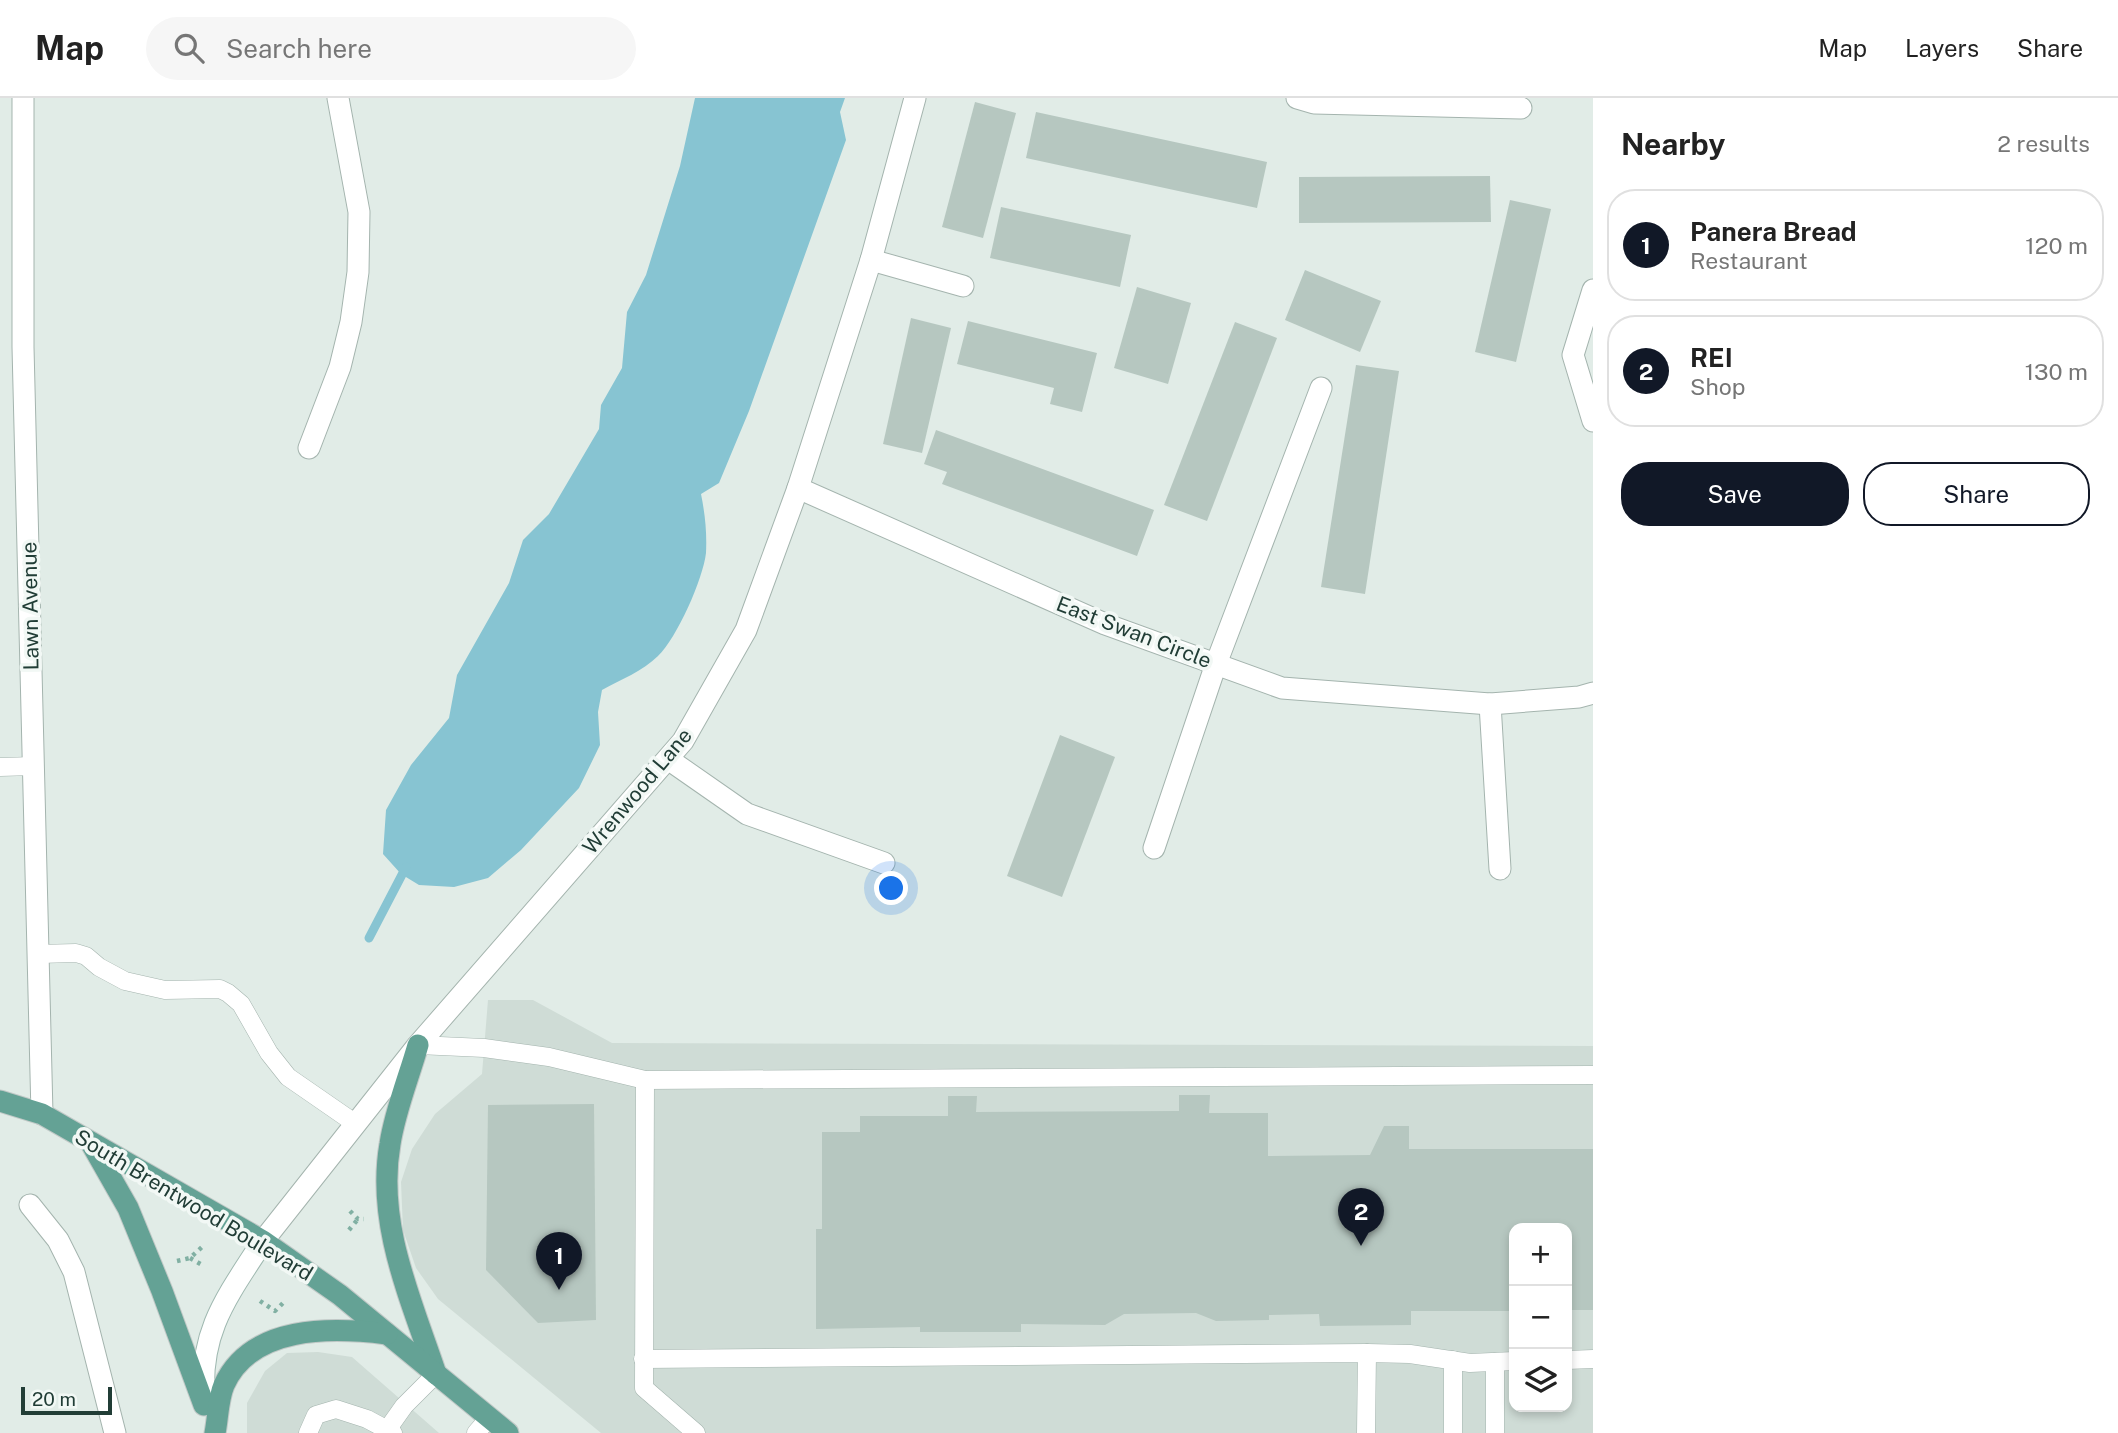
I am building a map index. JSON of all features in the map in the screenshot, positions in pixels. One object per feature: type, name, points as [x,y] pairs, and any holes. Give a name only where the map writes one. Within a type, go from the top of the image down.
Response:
[{"type":"main road","points":[[418,1045],[390,1142],[388,1205],[394,1246],[436,1374]]},
{"type":"main road","name":"South Brentwood Boulevard","points":[[0,1101],[42,1114],[263,1241],[340,1295],[436,1374],[483,1425],[508,1433]]},
{"type":"main road","points":[[90,1141],[128,1208],[162,1290],[204,1405]]},
{"type":"main road","points":[[214,1433],[223,1388],[235,1366],[251,1350],[272,1341],[345,1329],[388,1334]]},
{"type":"street","name":"Lawn Avenue","points":[[23,98],[23,347],[42,1114]]},
{"type":"street","points":[[309,448],[340,367],[351,321],[358,272],[359,212],[338,98]]},
{"type":"street","name":"Wrenwood Lane","points":[[214,1433],[204,1405],[202,1379],[206,1348],[219,1308],[263,1241],[418,1045],[683,741],[747,630],[798,488],[871,260],[915,98]]},
{"type":"street","points":[[1297,98],[1314,103],[1521,108]]},
{"type":"street","points":[[871,260],[963,286]]},
{"type":"street","points":[[1593,290],[1573,355],[1593,421]]},
{"type":"street","points":[[1154,848],[1216,664],[1321,388]]},
{"type":"street","name":"East Swan Circle","points":[[798,488],[1105,624],[1282,688],[1490,704],[1579,697],[1593,693]]},
{"type":"street","points":[[1490,704],[1500,869]]},
{"type":"street","points":[[668,759],[747,814],[884,863]]},
{"type":"street","points":[[30,1205],[58,1240],[74,1272],[115,1433]]},
{"type":"lane","points":[[0,766],[34,766]]},
{"type":"lane","points":[[38,954],[76,953],[86,956],[99,967],[125,981],[164,990],[220,989],[228,993],[241,1004],[269,1054],[288,1077],[356,1124]]},
{"type":"lane","points":[[418,1045],[484,1048],[550,1057],[645,1080],[1593,1075]]},
{"type":"lane","points":[[645,1080],[644,1388],[696,1433]]},
{"type":"lane","points":[[643,1359],[1367,1353],[1410,1354],[1470,1363],[1509,1361]]},
{"type":"lane","points":[[1366,1433],[1367,1353]]},
{"type":"lane","points":[[1572,1360],[1593,1359]]},
{"type":"lane","points":[[1453,1360],[1453,1433]]},
{"type":"lane","points":[[1495,1362],[1495,1433]]},
{"type":"lane","points":[[308,1433],[316,1415],[336,1409],[367,1419],[390,1432],[404,1406],[436,1374]]},
{"type":"path","points":[[350,1211],[358,1219],[373,1219]]},
{"type":"path","points":[[349,1230],[358,1219]]},
{"type":"path","points":[[169,1263],[190,1258],[202,1247]]},
{"type":"path","points":[[190,1258],[204,1266]]},
{"type":"path","points":[[260,1301],[275,1311],[283,1303]]},
{"type":"shaded area","points":[[488,1000],[533,1000],[612,1043],[1593,1046],[1593,1433],[601,1433],[438,1299],[416,1268],[403,1230],[401,1182],[412,1149],[435,1114],[482,1074]]},
{"type":"shaded area","points":[[318,1352],[352,1357],[439,1433],[247,1433],[247,1403],[265,1371],[287,1353]]},
{"type":"water","points":[[695,98],[845,98],[840,112],[846,140],[749,411],[719,483],[701,494],[706,553],[700,578],[681,622],[658,656],[638,671],[602,690],[598,712],[600,745],[579,788],[521,850],[488,878],[454,887],[419,885],[401,874],[383,854],[386,810],[411,765],[449,718],[457,675],[509,583],[523,540],[549,514],[599,429],[601,405],[622,368],[627,312],[646,275],[680,166]]},
{"type":"building","points":[[975,102],[1016,113],[983,238],[942,227]]},
{"type":"building","points":[[1036,112],[1267,162],[1257,208],[1026,158]]},
{"type":"building","points":[[1490,176],[1491,222],[1299,223],[1299,177]]},
{"type":"building","points":[[1510,200],[1551,209],[1516,362],[1475,352]]},
{"type":"building","points":[[1001,207],[1131,235],[1120,287],[990,258]]},
{"type":"building","points":[[1305,270],[1381,301],[1360,352],[1285,320]]},
{"type":"building","points":[[1137,287],[1191,303],[1168,384],[1114,368]]},
{"type":"building","points":[[911,318],[951,328],[922,453],[883,444]]},
{"type":"building","points":[[968,321],[1097,353],[1082,412],[1050,404],[1054,388],[957,364]]},
{"type":"building","points":[[1235,322],[1277,338],[1207,521],[1164,505]]},
{"type":"building","points":[[1356,365],[1399,371],[1365,594],[1321,587]]},
{"type":"building","points":[[936,430],[1154,510],[1137,556],[942,484],[947,472],[924,464]]},
{"type":"building","points":[[1060,735],[1115,757],[1062,897],[1007,876]]},
{"type":"building","points":[[1179,1095],[1210,1095],[1209,1113],[1268,1113],[1268,1156],[1370,1155],[1384,1126],[1409,1126],[1409,1149],[1593,1149],[1593,1310],[1572,1310],[1572,1223],[1509,1223],[1509,1311],[1411,1311],[1411,1325],[1320,1326],[1319,1314],[1269,1315],[1269,1320],[1216,1321],[1196,1313],[1124,1314],[1105,1325],[1021,1324],[1021,1332],[920,1332],[920,1327],[816,1329],[816,1229],[822,1229],[822,1132],[860,1132],[860,1116],[948,1116],[948,1096],[977,1096],[976,1112],[1179,1111]]},
{"type":"building","points":[[594,1104],[596,1320],[538,1323],[486,1270],[488,1105]]},
{"type":"waterway","points":[[369,938],[406,867]]},
{"type":"place","name":"REI","points":[[1361,1246]]},
{"type":"place","name":"Panera Bread","points":[[559,1290]]}]
